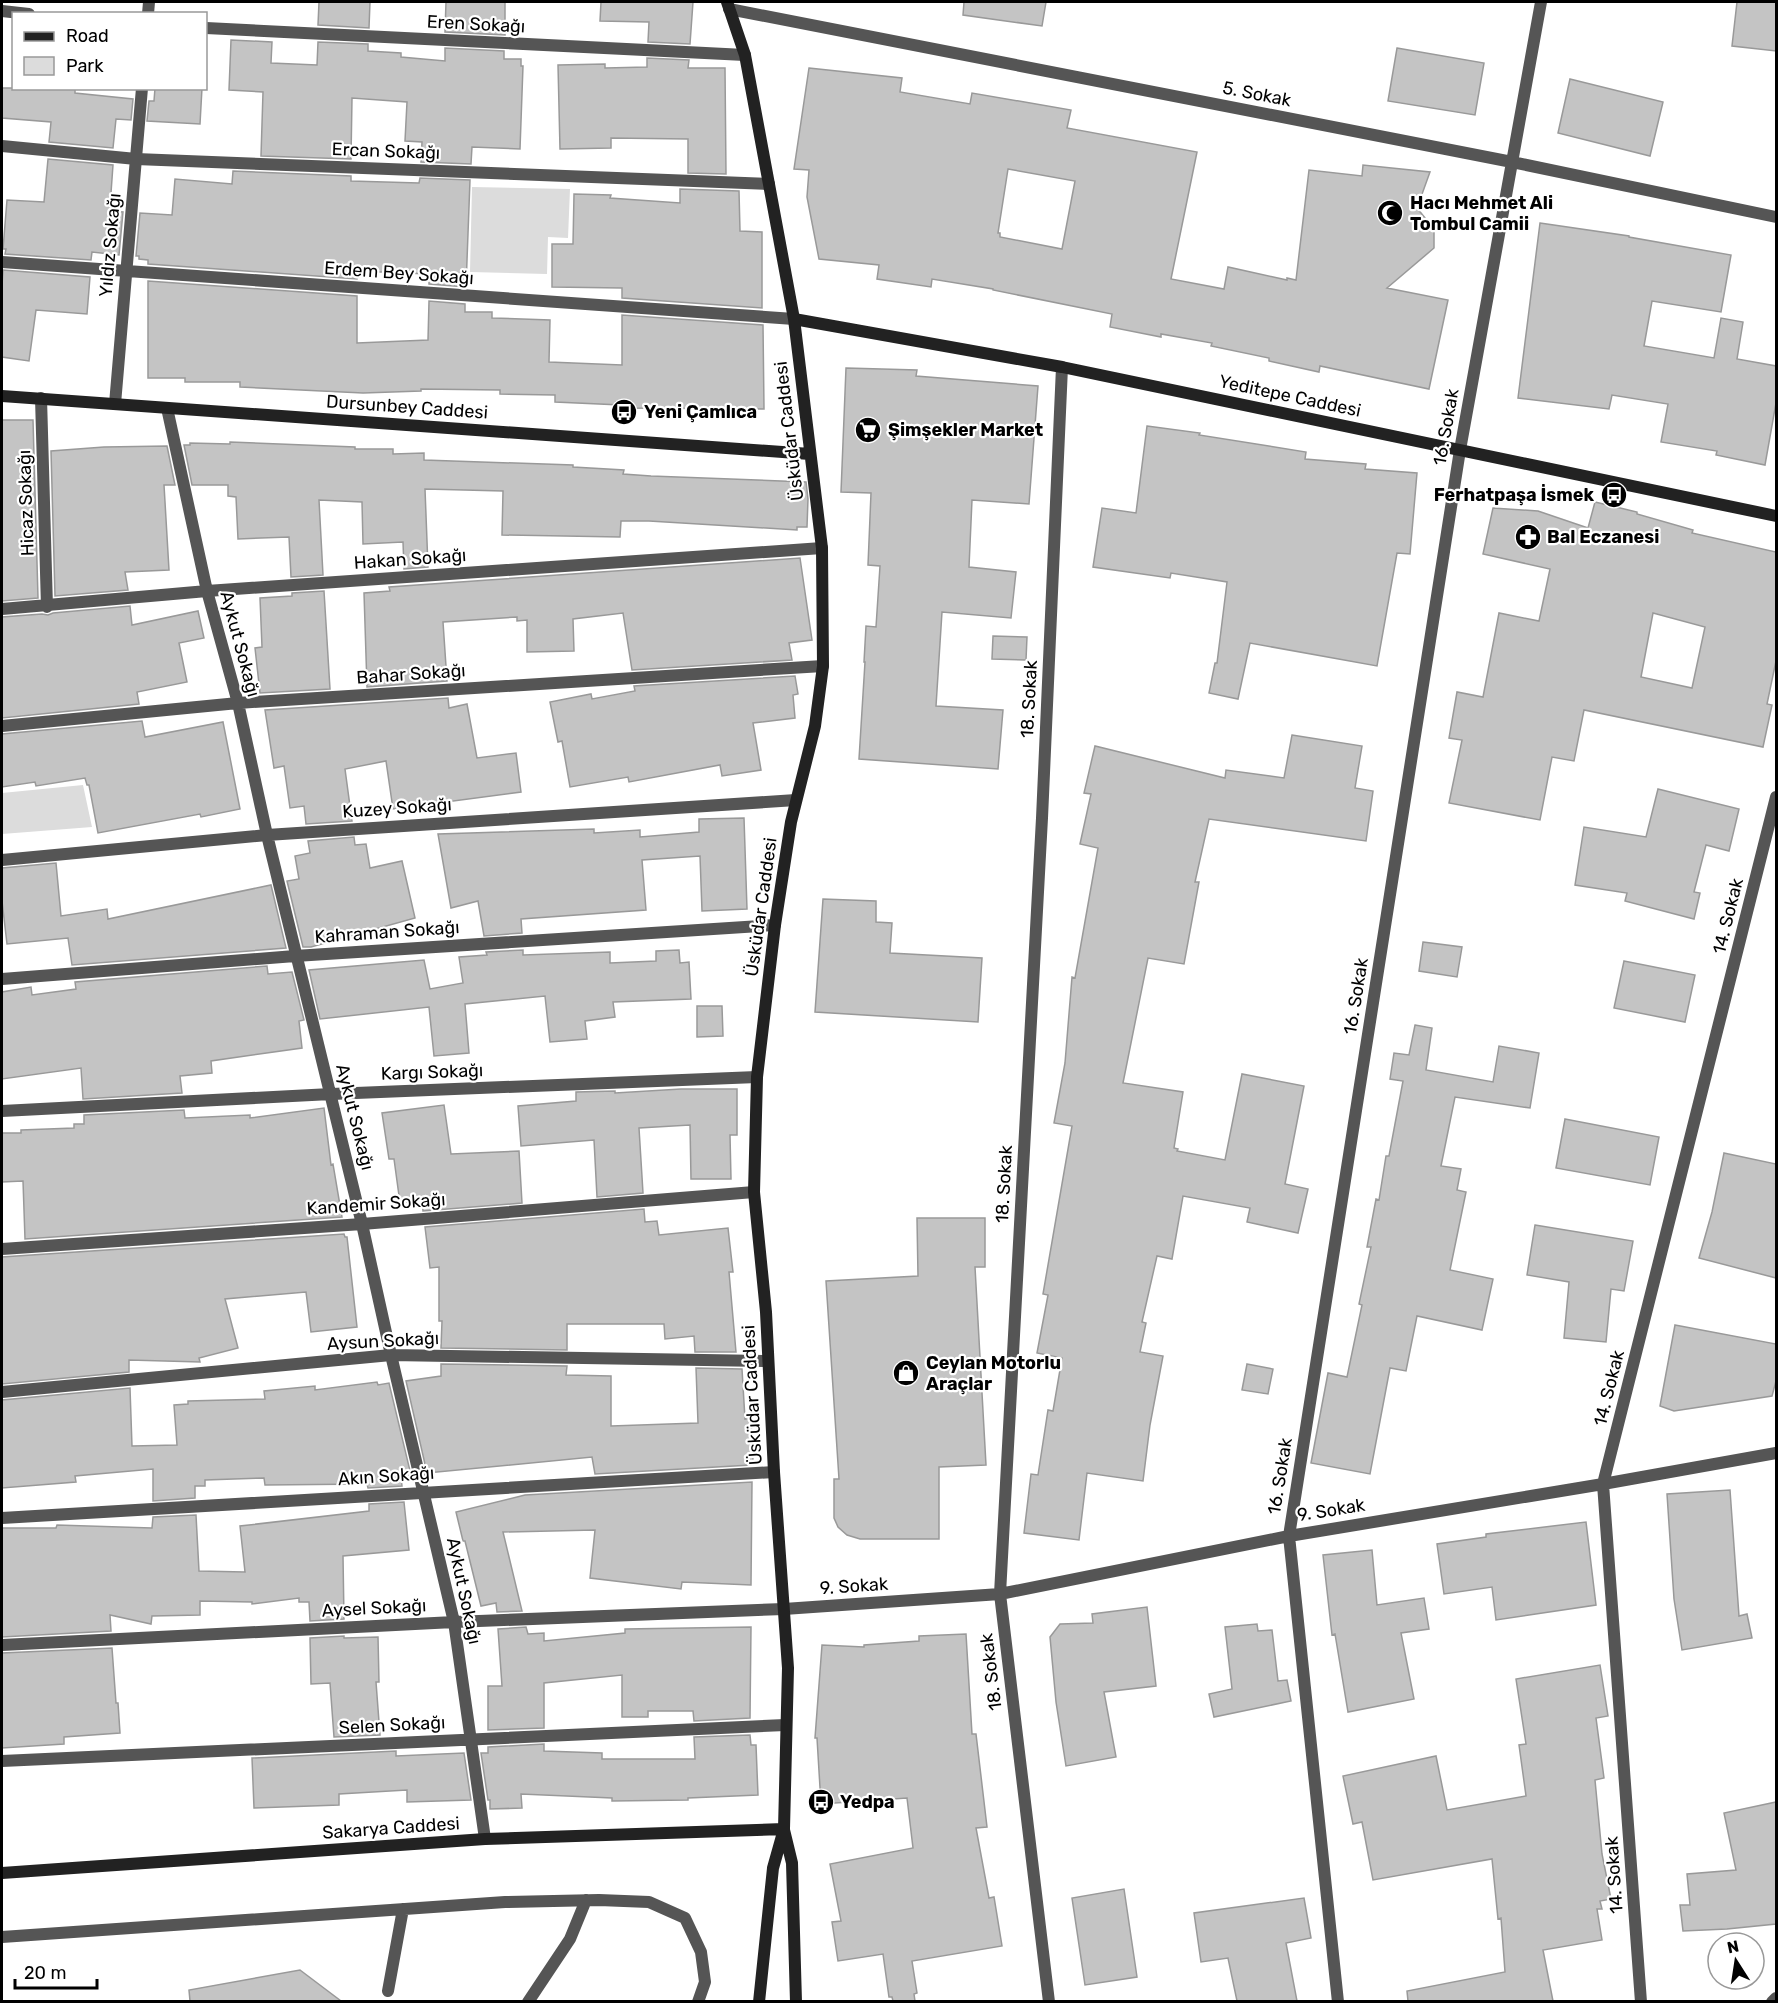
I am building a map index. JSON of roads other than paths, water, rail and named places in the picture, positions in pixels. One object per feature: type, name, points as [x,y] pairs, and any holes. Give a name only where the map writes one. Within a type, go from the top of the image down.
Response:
[{"type":"street","name":"16. Sokak","points":[[1338,2001],[1289,1536],[1460,450],[1541,2]]},
{"type":"street","name":"5. Sokak","points":[[728,5],[1776,217]]},
{"type":"street","name":"Üsküdar Caddesi","points":[[728,5],[745,55],[794,319],[822,548],[823,666],[814,726],[796,800],[775,925],[757,1077],[754,1192],[766,1312],[774,1472],[788,1668],[784,1829],[792,1863],[796,2001]]},
{"type":"street","name":"Eren Sokağı","points":[[207,28],[745,55]]},
{"type":"street","name":"Yıldız Sokağı","points":[[115,404],[142,90]]},
{"type":"street","name":"Ercan Sokağı","points":[[2,146],[136,159],[769,184]]},
{"type":"street","name":"Erdem Bey Sokağı","points":[[2,262],[794,319]]},
{"type":"street","name":"Yeditepe Caddesi","points":[[794,319],[1062,367],[1776,516]]},
{"type":"street","name":"18. Sokak","points":[[1049,2001],[1000,1594],[1041,830],[1062,367]]},
{"type":"street","name":"Dursunbey Caddesi","points":[[2,396],[810,454]]},
{"type":"street","name":"Hicaz Sokağı","points":[[41,398],[47,607]]},
{"type":"street","name":"Aykut Sokağı","points":[[167,408],[207,591],[238,703],[295,956],[331,1094],[454,1622],[485,1839]]},
{"type":"street","name":"Hakan Sokağı","points":[[2,609],[47,607],[207,591],[822,548]]},
{"type":"street","name":"Bahar Sokağı","points":[[2,726],[238,703],[823,666]]},
{"type":"street","name":"14. Sokak","points":[[1641,2001],[1603,1484],[1776,797]]},
{"type":"street","name":"Kuzey Sokağı","points":[[2,860],[267,835],[796,800]]},
{"type":"street","name":"Kahraman Sokağı","points":[[2,979],[295,956],[775,925]]},
{"type":"street","name":"Kargı Sokağı","points":[[2,1111],[331,1094],[757,1077]]},
{"type":"street","name":"Kandemir Sokağı","points":[[2,1250],[754,1192]]},
{"type":"street","name":"Aysun Sokağı","points":[[2,1392],[391,1355],[768,1361]]},
{"type":"street","name":"9. Sokak","points":[[784,1609],[1000,1594],[1289,1536],[1776,1453]]},
{"type":"street","name":"Akın Sokağı","points":[[2,1518],[423,1491],[774,1472]]},
{"type":"street","name":"Aysel Sokağı","points":[[2,1646],[454,1622],[784,1609]]},
{"type":"street","name":"Selen Sokağı","points":[[2,1761],[785,1725]]},
{"type":"street","name":"Üsküdar Caddesi","points":[[759,2001],[773,1868],[784,1829]]},
{"type":"street","name":"Sakarya Caddesi","points":[[2,1873],[485,1839],[784,1829]]},
{"type":"street","points":[[528,2001],[570,1939],[586,1900]]},
{"type":"street","points":[[2,1938],[505,1902],[586,1900],[649,1902],[685,1918],[701,1952],[705,1982],[698,2001]]},
{"type":"street","points":[[387,1992],[404,1909]]},
{"type":"street","points":[[1772,2001],[1776,1998]]},
{"type":"place","name":"Hacı Mehmet Ali Tombul Camii","points":[[1390,213]]},
{"type":"place","name":"Yeni Çamlıca","points":[[624,412]]},
{"type":"place","name":"Şimşekler Market","points":[[868,430]]},
{"type":"place","name":"Ferhatpaşa İsmek","points":[[1614,495]]},
{"type":"place","name":"Bal Eczanesi","points":[[1528,537]]},
{"type":"place","name":"Ceylan Motorlu Araçlar","points":[[906,1373]]},
{"type":"place","name":"Yedpa","points":[[821,1802]]}]
